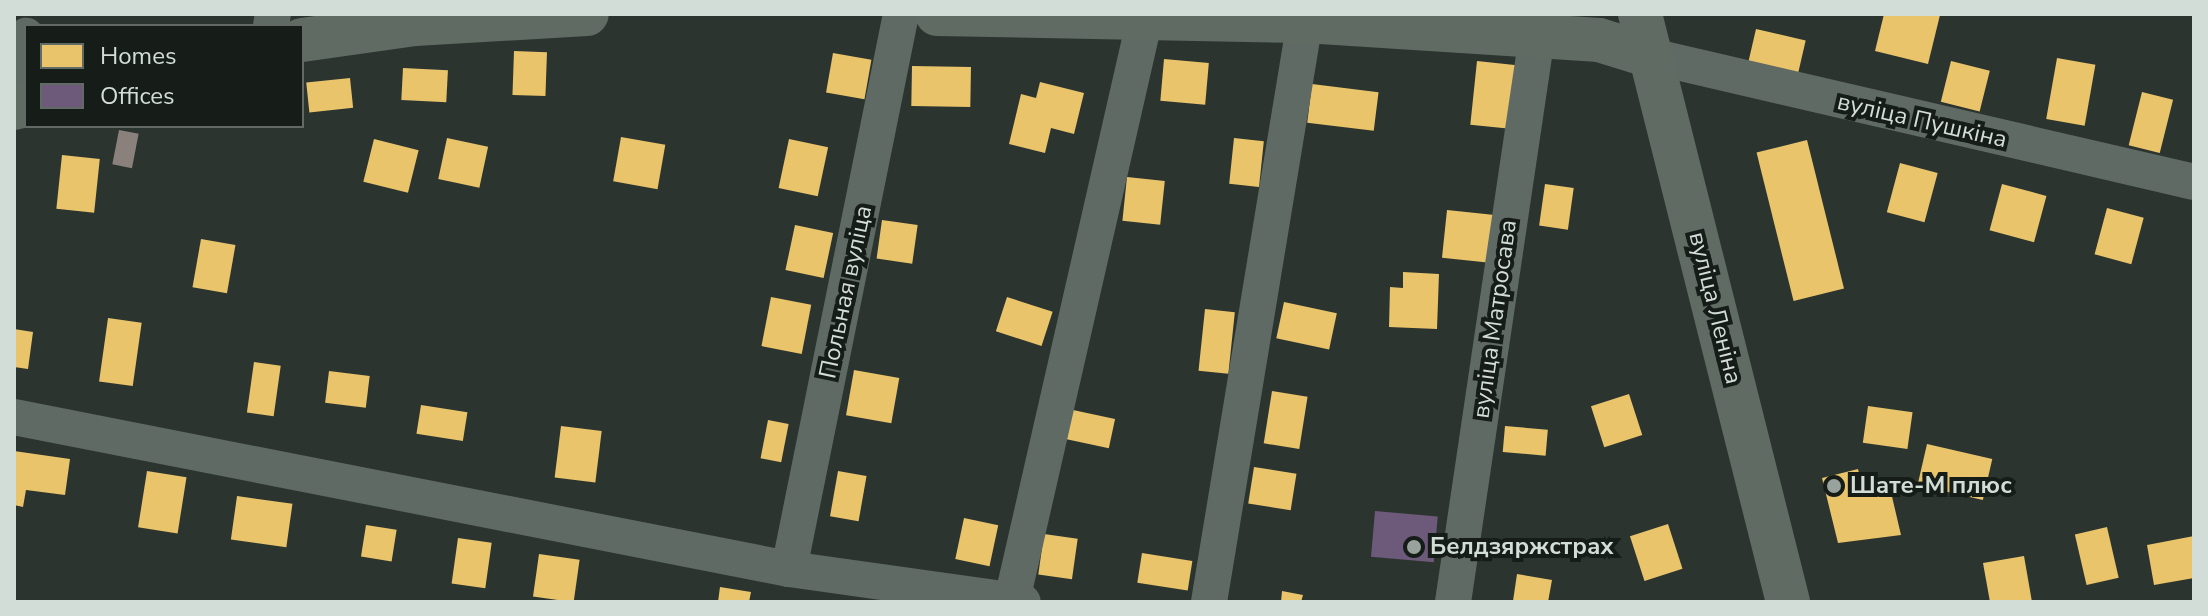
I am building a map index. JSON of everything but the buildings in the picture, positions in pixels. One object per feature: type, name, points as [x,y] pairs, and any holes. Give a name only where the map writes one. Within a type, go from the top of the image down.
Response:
[{"type":"main road","points":[[304,40],[587,14]]},
{"type":"main road","points":[[937,14],[1305,21],[1599,40],[1651,56]]},
{"type":"main road","name":"вуліца Леніна","points":[[1640,14],[1788,602]]},
{"type":"street","name":"Польная вуліца","points":[[789,569],[901,14]]},
{"type":"street","points":[[14,417],[789,569],[1017,601],[1145,18]]},
{"type":"street","points":[[1209,602],[1305,21]]},
{"type":"street","name":"вуліца Матросава","points":[[1453,602],[1537,36]]},
{"type":"street","points":[[14,79],[24,43]]},
{"type":"street","name":"вуліца Пушкіна","points":[[1651,56],[2194,182]]},
{"type":"place","name":"Шате-М плюс","points":[[1834,486]]},
{"type":"place","name":"Белдзяржстрах","points":[[1414,547]]}]
